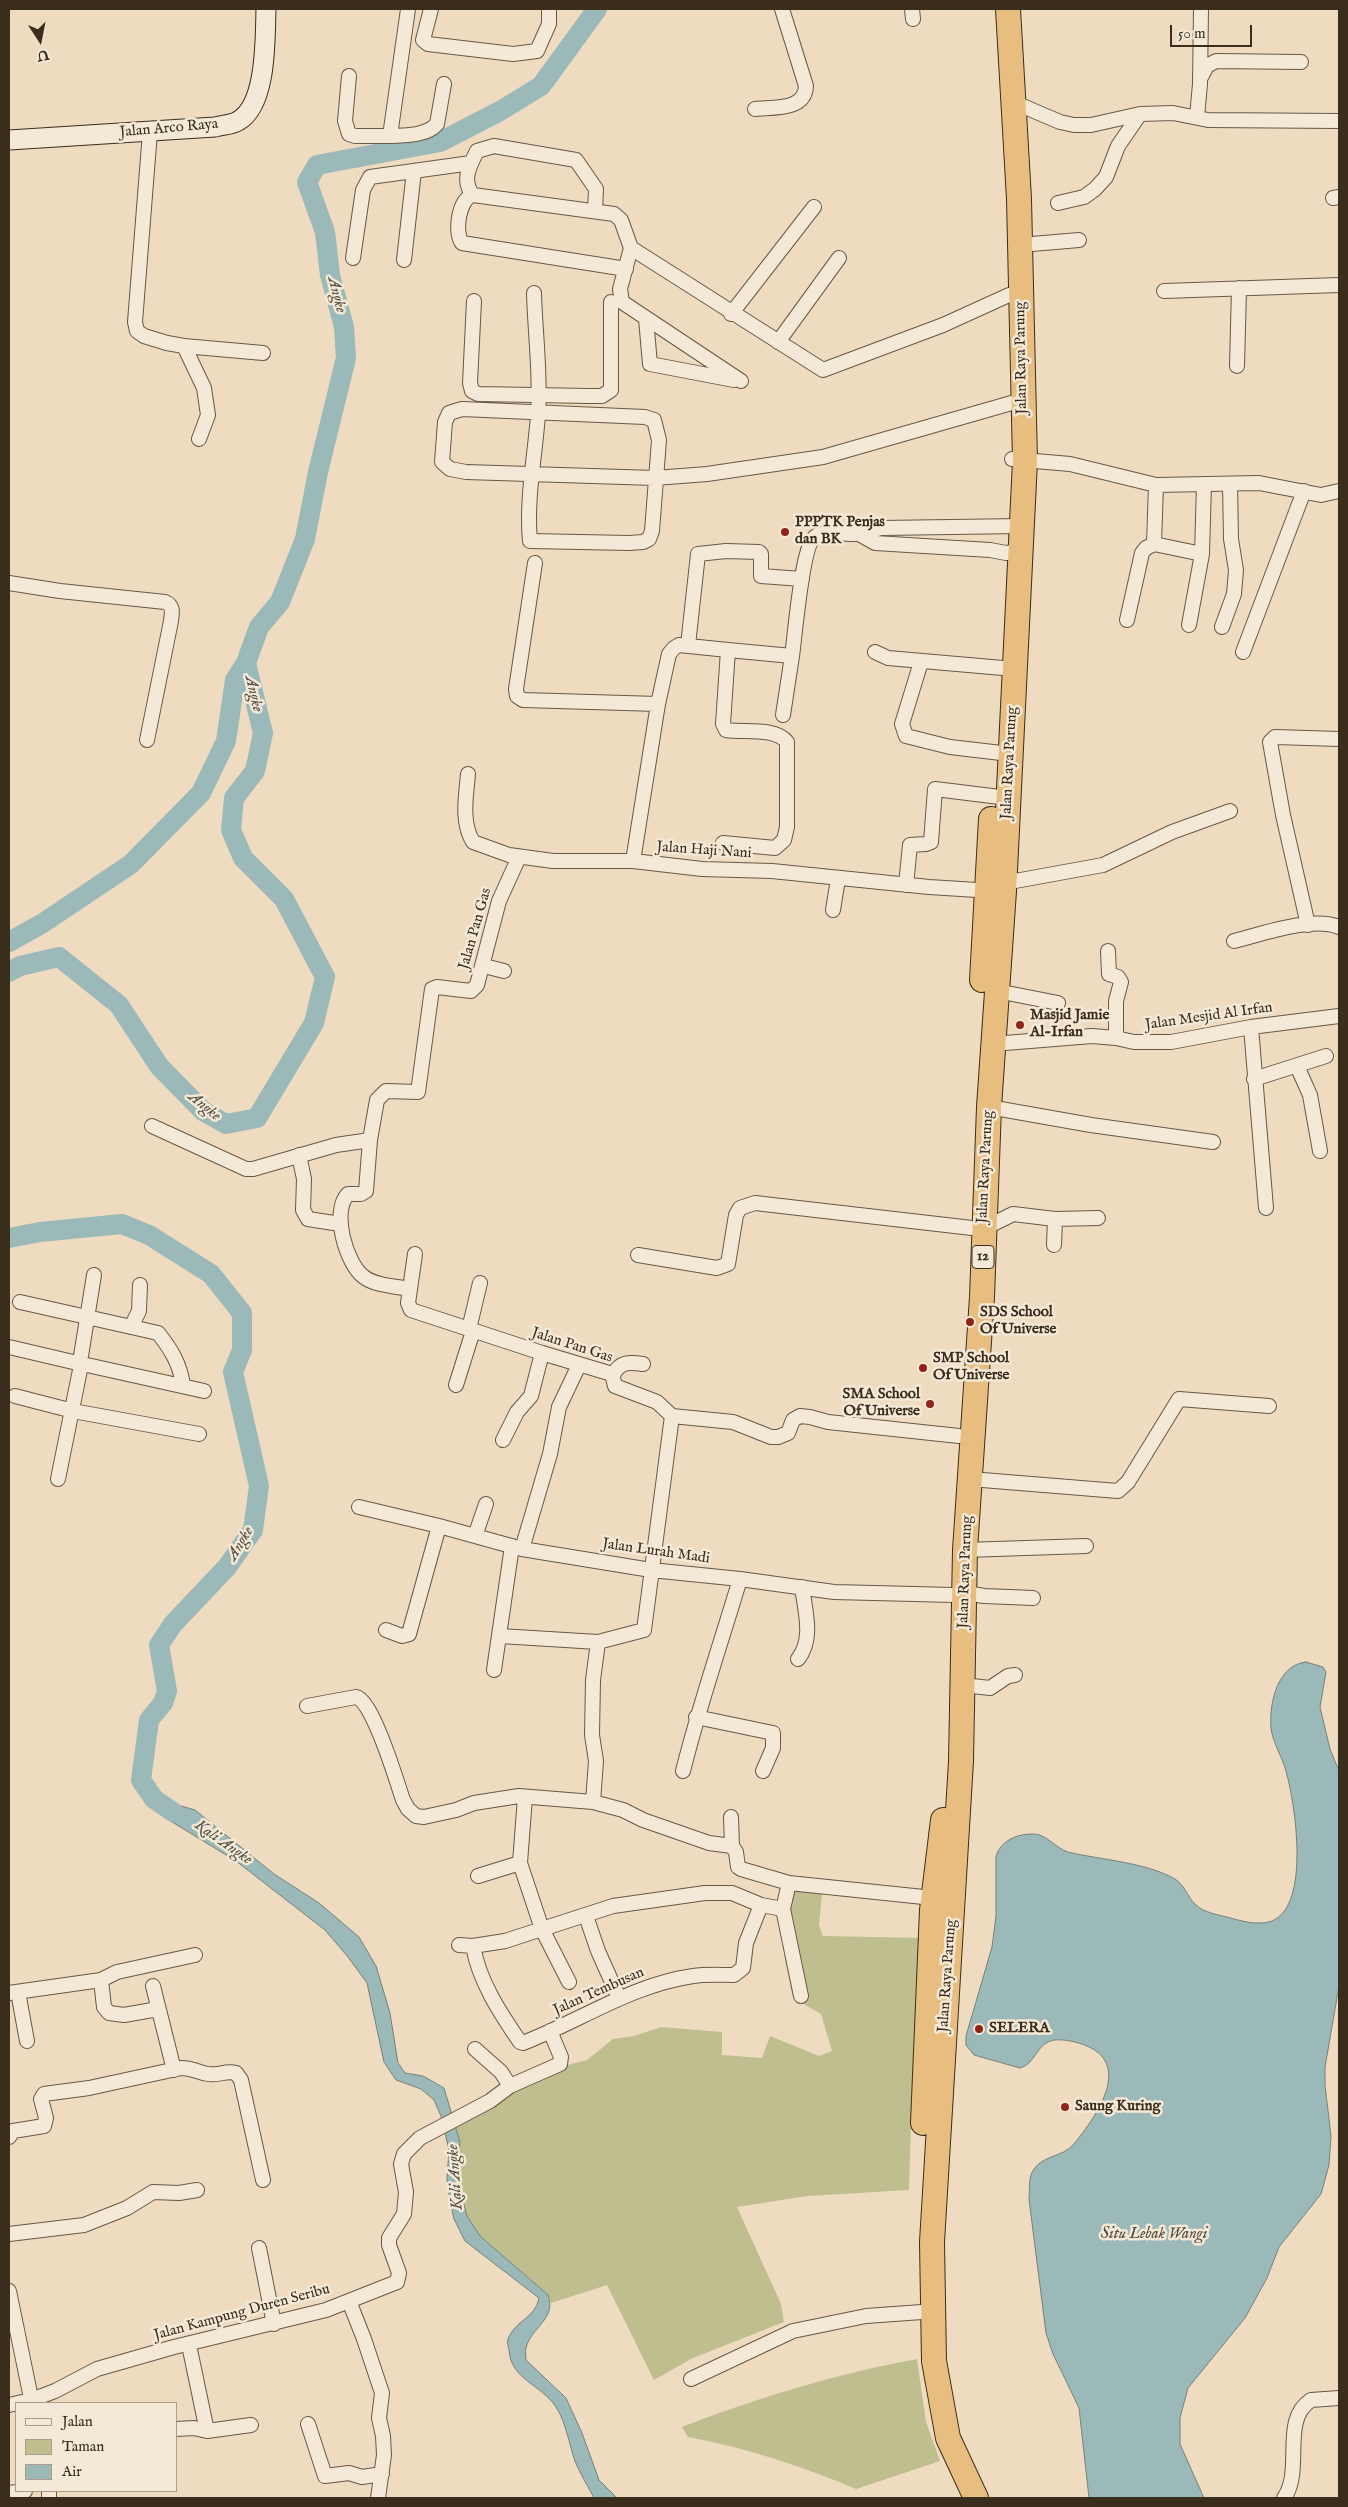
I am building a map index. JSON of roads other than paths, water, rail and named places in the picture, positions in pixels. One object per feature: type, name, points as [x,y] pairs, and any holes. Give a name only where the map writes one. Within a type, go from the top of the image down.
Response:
[{"type":"highway","name":"Jalan Raya Parung","points":[[963,2498],[933,2429],[923,2364],[920,2236],[924,2071],[927,2049],[933,1898],[962,1685],[959,1436],[994,1044],[997,991],[1000,797],[1018,460],[1017,401],[1020,245],[1012,200],[996,9]]},
{"type":"highway","name":"Jalan Raya Parung","points":[[1008,9],[1013,102],[1009,295],[1017,401]]},
{"type":"highway","name":"Jalan Raya Parung","points":[[1003,753],[1002,668],[1013,552]]},
{"type":"highway","name":"Jalan Raya Parung","points":[[976,2498],[948,2438],[934,2361],[932,2251],[960,1594],[966,1550],[982,1297],[977,1228],[998,888]]},
{"type":"main road","name":"Jalan Arco Raya","points":[[9,140],[215,127],[238,121],[251,109],[259,91],[270,10]]},
{"type":"street","points":[[390,136],[408,9]]},
{"type":"street","points":[[431,9],[423,35],[423,40],[428,44],[513,54],[537,51],[548,24],[549,9]]},
{"type":"street","points":[[755,108],[790,106],[797,103],[806,93],[806,86],[782,9]]},
{"type":"street","points":[[1197,117],[1200,78],[1201,9]]},
{"type":"street","points":[[1200,78],[1207,66],[1216,61],[1301,62]]},
{"type":"street","points":[[349,76],[345,121],[349,134],[355,136],[390,136],[422,133],[433,129],[437,124],[444,84]]},
{"type":"street","points":[[1013,102],[1060,122],[1074,125],[1091,125],[1140,114],[1173,113],[1208,120],[1227,121],[1339,121]]},
{"type":"street","points":[[1058,203],[1084,197],[1096,189],[1106,177],[1118,146],[1140,114]]},
{"type":"street","points":[[150,132],[135,322],[137,331],[144,336],[184,346],[263,353]]},
{"type":"street","points":[[473,195],[467,184],[471,163],[477,151],[489,146],[573,159],[580,163],[596,189],[595,211]]},
{"type":"street","points":[[353,258],[362,190],[367,180],[374,176],[471,163]]},
{"type":"street","points":[[404,260],[414,171]]},
{"type":"street","points":[[626,268],[462,243],[458,235],[462,203],[468,196],[473,195],[614,214],[620,220],[631,248],[822,370],[943,325],[1009,295]]},
{"type":"street","points":[[732,314],[814,207]]},
{"type":"street","points":[[1020,245],[1079,240]]},
{"type":"street","points":[[631,248],[620,289],[622,302],[740,381],[652,366],[648,361],[646,319]]},
{"type":"street","points":[[778,342],[839,258]]},
{"type":"street","points":[[1164,292],[1339,285]]},
{"type":"street","points":[[1237,366],[1239,288]]},
{"type":"street","points":[[534,292],[538,414],[532,474],[530,541],[629,543],[646,541],[652,531],[655,478],[659,440],[654,420],[645,417],[538,414],[462,409],[449,413],[445,422],[442,462],[450,469],[532,474],[655,478],[746,469],[823,456],[1017,401]]},
{"type":"street","points":[[474,301],[470,383],[472,391],[478,394],[602,396],[611,390],[610,302]]},
{"type":"street","points":[[184,346],[204,388],[208,415],[199,439]]},
{"type":"street","points":[[1018,460],[1070,464],[1156,485],[1259,483],[1321,495],[1339,491]]},
{"type":"street","points":[[1189,626],[1202,554],[1204,484]]},
{"type":"street","points":[[1222,627],[1234,594],[1236,570],[1231,539],[1230,484]]},
{"type":"street","points":[[1154,544],[1156,485]]},
{"type":"street","points":[[1243,652],[1304,491]]},
{"type":"street","points":[[783,715],[808,544],[814,536],[818,534],[859,534],[881,528],[1014,526]]},
{"type":"street","points":[[899,545],[902,529]]},
{"type":"street","points":[[859,534],[875,543],[1013,552]]},
{"type":"street","points":[[1126,620],[1142,553],[1146,548],[1154,544],[1202,554]]},
{"type":"street","points":[[688,645],[698,554],[726,551],[759,552],[761,554],[761,576],[802,579]]},
{"type":"street","points":[[535,563],[516,689],[517,696],[522,700],[658,704]]},
{"type":"street","points":[[9,583],[60,592],[170,604],[173,610],[147,740]]},
{"type":"street","points":[[633,861],[658,704],[670,654],[674,648],[688,645],[792,656]]},
{"type":"street","points":[[723,843],[775,848],[784,840],[788,827],[787,742],[782,736],[773,734],[726,730],[723,724],[728,650]]},
{"type":"street","points":[[875,652],[888,658],[1002,668]]},
{"type":"street","points":[[921,662],[902,724],[903,733],[906,736],[950,746],[1003,753]]},
{"type":"street","points":[[1308,925],[1283,815],[1270,742],[1275,737],[1339,739]]},
{"type":"street","name":"Jalan Haji Nani","points":[[468,774],[465,805],[468,833],[474,842],[519,857],[553,861],[633,861],[702,869],[772,871],[906,885],[998,888],[1103,865],[1172,832],[1230,811]]},
{"type":"street","points":[[906,885],[910,845],[930,842],[935,789],[1000,797]]},
{"type":"street","name":"Jalan Pan Gas","points":[[410,1289],[372,1282],[361,1276],[346,1248],[340,1224],[346,1197],[348,1194],[361,1194],[366,1190],[370,1140],[376,1100],[380,1094],[386,1091],[418,1092],[432,989],[437,987],[471,991],[477,985],[484,966],[499,901],[519,857]]},
{"type":"street","points":[[833,910],[838,879]]},
{"type":"street","points":[[1234,942],[1278,929],[1308,925],[1334,924],[1339,926]]},
{"type":"street","points":[[1108,951],[1109,974],[1118,977],[1121,982],[1116,1001],[1116,1038]]},
{"type":"street","points":[[484,966],[504,971]]},
{"type":"street","points":[[997,991],[1058,1003]]},
{"type":"street","name":"Jalan Mesjid Al Irfan","points":[[994,1044],[1092,1036],[1134,1042],[1170,1042],[1251,1027],[1339,1016]]},
{"type":"street","points":[[1251,1027],[1266,1208]]},
{"type":"street","points":[[1254,1079],[1326,1056]]},
{"type":"street","points":[[1297,1066],[1310,1095],[1320,1151]]},
{"type":"street","points":[[989,1107],[1091,1126],[1213,1142]]},
{"type":"street","points":[[152,1126],[246,1169],[253,1169],[336,1145],[370,1140]]},
{"type":"street","points":[[299,1155],[304,1180],[304,1214],[308,1219],[340,1224]]},
{"type":"street","points":[[638,1255],[717,1268],[724,1266],[728,1264],[736,1215],[740,1208],[755,1203],[977,1228],[1013,1214],[1055,1218],[1098,1218]]},
{"type":"street","points":[[1054,1245],[1055,1218]]},
{"type":"street","name":"Jalan Pan Gas","points":[[415,1254],[408,1303],[411,1310],[542,1354],[613,1374],[615,1386],[656,1402],[672,1416]]},
{"type":"street","points":[[58,1479],[73,1411],[94,1275]]},
{"type":"street","points":[[456,1385],[471,1330],[480,1283]]},
{"type":"street","points":[[131,1327],[140,1311],[140,1285]]},
{"type":"street","points":[[20,1302],[158,1333]]},
{"type":"street","points":[[140,1311],[170,1349],[181,1370],[183,1385]]},
{"type":"street","points":[[11,1348],[204,1391]]},
{"type":"street","points":[[503,1440],[517,1412],[531,1396],[542,1354]]},
{"type":"street","points":[[613,1374],[622,1364],[643,1364]]},
{"type":"street","points":[[494,1670],[517,1548],[550,1454],[558,1407],[579,1365]]},
{"type":"street","points":[[15,1396],[73,1411],[199,1434]]},
{"type":"street","points":[[970,1479],[1118,1491],[1128,1482],[1178,1399],[1269,1406]]},
{"type":"street","points":[[500,1636],[598,1642],[644,1630],[672,1416],[733,1422],[771,1437],[788,1433],[793,1420],[800,1416],[828,1422],[959,1436]]},
{"type":"street","points":[[475,1536],[486,1504]]},
{"type":"street","name":"Jalan Lurah Madi","points":[[359,1507],[439,1526],[517,1548],[614,1556],[651,1570],[740,1579],[834,1592],[960,1594],[1033,1598]]},
{"type":"street","points":[[386,1630],[402,1636],[409,1634],[439,1526]]},
{"type":"street","points":[[966,1550],[1086,1546]]},
{"type":"street","points":[[683,1771],[696,1717],[716,1660],[740,1579]]},
{"type":"street","points":[[798,1659],[805,1650],[807,1640],[802,1587]]},
{"type":"street","points":[[593,1802],[596,1761],[592,1735],[593,1680],[598,1642]]},
{"type":"street","points":[[962,1685],[990,1688],[1008,1676],[1015,1675]]},
{"type":"street","points":[[307,1706],[356,1697],[362,1700],[371,1713],[403,1800],[408,1809],[416,1816],[433,1816],[474,1803],[519,1796],[593,1802],[623,1810],[643,1820],[709,1843],[732,1846]]},
{"type":"street","points":[[696,1717],[773,1732],[773,1748],[763,1771]]},
{"type":"street","points":[[525,1796],[520,1863],[542,1929],[569,1982]]},
{"type":"street","points":[[731,1817],[732,1846],[741,1869],[789,1884],[933,1898]]},
{"type":"street","points":[[478,1876],[520,1863]]},
{"type":"street","points":[[789,1884],[783,1909],[801,1996]]},
{"type":"street","points":[[550,2031],[534,2039],[520,2042],[502,2016],[466,1945],[505,1941],[613,1906],[720,1892],[742,1896],[761,1905],[783,1909]]},
{"type":"street","name":"Jalan Tembusan","points":[[348,2302],[390,2286],[399,2278],[389,2245],[389,2238],[404,2214],[406,2192],[401,2164],[404,2154],[414,2142],[498,2096],[510,2086],[560,2064],[560,2057],[550,2031],[619,1998],[681,1978],[705,1974],[734,1975],[742,1971],[746,1943],[761,1905]]},
{"type":"street","points":[[586,1916],[598,1951],[619,1998]]},
{"type":"street","points":[[27,2041],[14,1993],[101,1980],[117,1972],[195,1955]]},
{"type":"street","points":[[101,1980],[104,2007],[109,2013],[124,2015],[158,2009]]},
{"type":"street","points":[[153,1986],[174,2070]]},
{"type":"street","points":[[475,2049],[501,2072],[510,2086]]},
{"type":"street","points":[[9,2137],[13,2131],[44,2126],[46,2118],[41,2099],[44,2094],[100,2086],[174,2070],[193,2068],[210,2075],[226,2071],[236,2073],[241,2080],[263,2180]]},
{"type":"street","points":[[9,2234],[84,2225],[127,2208],[153,2192],[179,2194],[197,2190]]},
{"type":"street","points":[[259,2248],[274,2324]]},
{"type":"street","points":[[9,2292],[12,2321],[31,2402]]},
{"type":"street","name":"Jalan Kampung Duren Seribu","points":[[31,2402],[97,2369],[274,2324],[348,2302],[364,2339],[382,2393],[379,2418],[383,2436],[382,2474],[378,2498]]},
{"type":"street","points":[[691,2379],[793,2331],[866,2316],[922,2312]]},
{"type":"street","points":[[189,2345],[207,2431]]},
{"type":"street","points":[[1284,2498],[1290,2490],[1293,2473],[1295,2424],[1298,2413],[1311,2400],[1339,2398]]},
{"type":"street","points":[[308,2424],[325,2476],[349,2474],[362,2477],[382,2474]]},
{"type":"street","points":[[178,2429],[194,2428],[207,2431],[251,2425]]},
{"type":"water","name":"Situ Lebak Wangi","points":[[1306,1662],[1323,1667],[1326,1672],[1320,1707],[1330,1749],[1339,1771],[1339,1986],[1325,2067],[1325,2085],[1331,2136],[1329,2165],[1321,2194],[1279,2247],[1267,2278],[1245,2318],[1188,2388],[1180,2418],[1180,2444],[1204,2498],[1089,2498],[1079,2408],[1053,2354],[1046,2333],[1029,2187],[1032,2172],[1038,2164],[1069,2149],[1090,2122],[1105,2094],[1108,2080],[1107,2067],[1101,2055],[1087,2046],[1067,2040],[1048,2042],[1043,2045],[1030,2062],[1020,2068],[974,2055],[966,2045],[966,2036],[992,1947],[996,1916],[996,1856],[1001,1846],[1010,1839],[1020,1835],[1037,1834],[1068,1852],[1137,1865],[1163,1873],[1175,1879],[1184,1888],[1193,1902],[1207,1911],[1250,1922],[1272,1921],[1284,1911],[1292,1895],[1296,1875],[1297,1852],[1296,1828],[1290,1786],[1272,1734],[1272,1708],[1277,1687],[1282,1678],[1288,1670]]},
{"type":"water","name":"Kali Angke","points":[[155,1790],[171,1803],[195,1810],[274,1874],[319,1903],[359,1937],[376,1966],[390,2013],[398,2063],[405,2073],[423,2076],[444,2088],[460,2142],[458,2166],[461,2194],[467,2216],[480,2236],[548,2295],[549,2310],[529,2341],[526,2349],[526,2360],[566,2398],[582,2433],[599,2480],[617,2498],[594,2498],[577,2466],[565,2426],[556,2407],[550,2399],[521,2375],[511,2360],[508,2339],[515,2327],[534,2310],[539,2298],[465,2241],[454,2219],[450,2201],[447,2179],[449,2150],[441,2116],[434,2100],[421,2089],[396,2080],[384,2062],[367,1983],[325,1930],[236,1861],[164,1817],[145,1802]]},
{"type":"waterway","name":"Angke","points":[[9,972],[20,966],[59,957],[119,1005],[159,1066],[203,1111],[226,1124],[257,1118],[314,1023],[325,977],[284,899],[243,858],[231,830],[234,798],[255,771],[263,733],[246,663],[259,627],[280,602],[305,539],[318,472],[346,358],[344,327],[330,275],[325,232],[307,182],[317,165],[440,142],[500,111],[541,86],[597,9]]},
{"type":"waterway","points":[[9,942],[43,923],[131,864],[201,793],[226,741],[235,680],[246,663]]},
{"type":"waterway","name":"Angke","points":[[9,1238],[40,1232],[122,1224],[149,1235],[211,1274],[242,1313],[242,1350],[233,1372],[259,1486],[253,1530],[227,1567],[173,1624],[159,1645],[167,1691],[163,1703],[149,1720],[141,1780],[154,1799],[173,1812]]},
{"type":"place","name":"PPPTK Penjas dan BK","points":[[785,532]]},
{"type":"place","name":"Masjid Jamie Al-Irfan","points":[[1020,1025]]},
{"type":"place","name":"SDS School Of Universe","points":[[970,1322]]},
{"type":"place","name":"SMP School Of Universe","points":[[923,1368]]},
{"type":"place","name":"SMA School Of Universe","points":[[930,1404]]},
{"type":"place","name":"SELERA","points":[[979,2029]]},
{"type":"place","name":"Saung Kuring","points":[[1065,2107]]}]
